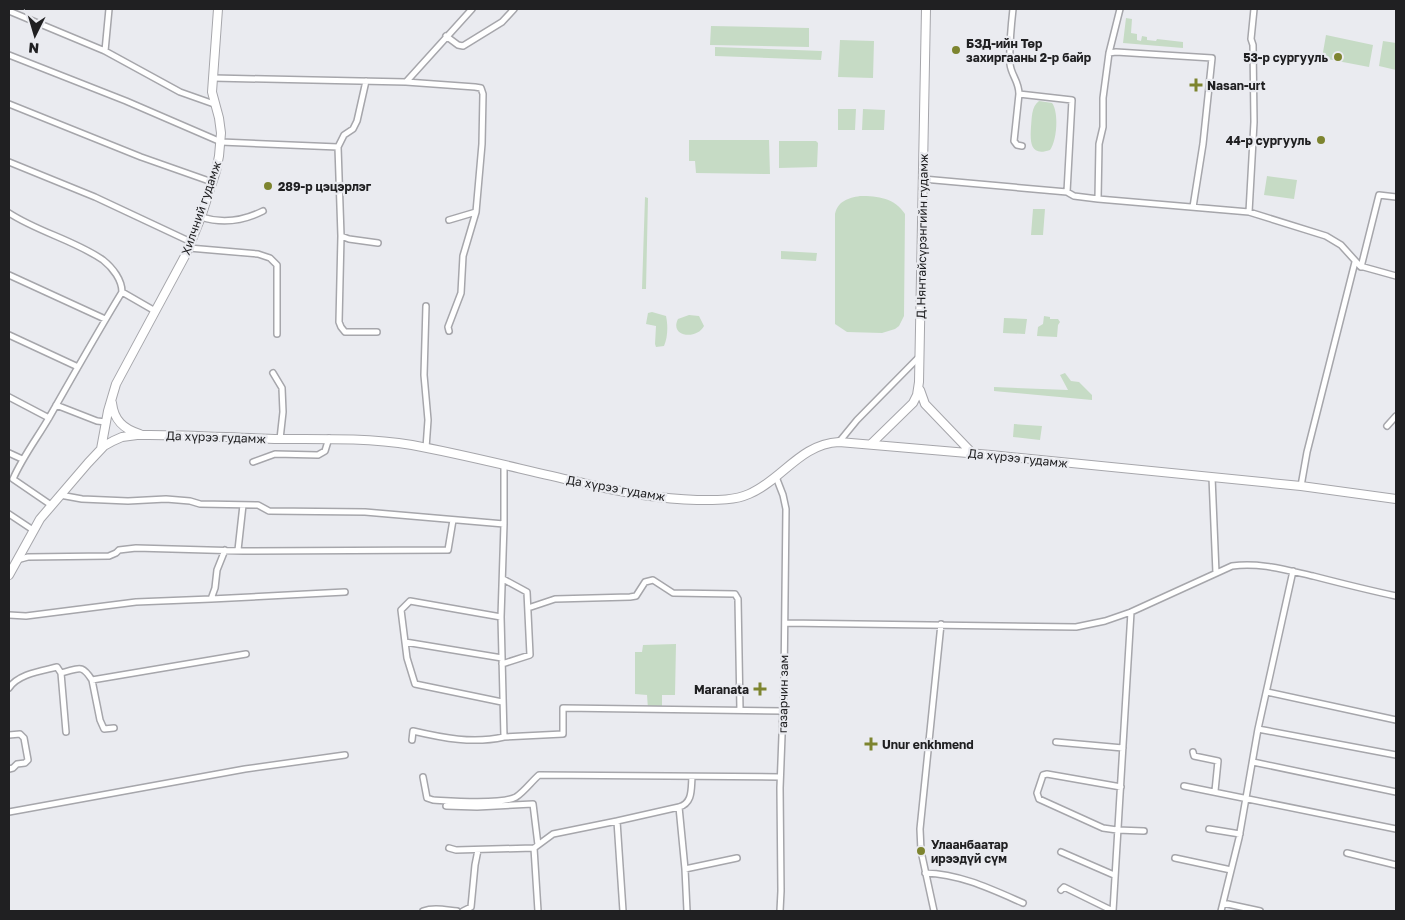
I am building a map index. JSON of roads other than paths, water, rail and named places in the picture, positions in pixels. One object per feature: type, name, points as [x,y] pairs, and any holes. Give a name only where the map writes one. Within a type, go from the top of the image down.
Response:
[{"type":"main road","name":"Хилчний гудамж","points":[[101,449],[112,396],[122,372],[190,245],[201,217],[219,156],[221,142],[219,118],[212,96],[218,9]]},
{"type":"main road","name":"Д.Нянтайсүрэнгийн гудамж","points":[[871,444],[913,403],[920,382],[926,9]]},
{"type":"main road","points":[[920,382],[921,396],[925,404],[972,453]]},
{"type":"main road","points":[[112,396],[114,414],[122,426],[137,433],[147,435]]},
{"type":"main road","points":[[118,438],[122,426]]},
{"type":"main road","name":"Да хүрээ гудамж","points":[[9,574],[32,530],[59,495],[101,449],[118,438],[147,435],[280,439],[329,438],[382,441],[426,448],[629,493],[662,498],[696,500],[740,497],[751,493],[776,477],[812,448],[839,442],[972,453],[1301,486],[1396,499]]},
{"type":"street","points":[[105,51],[109,9]]},
{"type":"street","points":[[406,82],[472,9]]},
{"type":"street","points":[[446,36],[458,45],[463,46],[502,22],[514,9]]},
{"type":"street","points":[[1013,9],[1010,66],[1019,85],[1014,141],[1017,145],[1022,146]]},
{"type":"street","points":[[1098,199],[1099,144],[1103,127],[1103,98],[1109,53],[1120,9]]},
{"type":"street","points":[[1249,212],[1254,122],[1253,45],[1251,39],[1254,9]]},
{"type":"street","points":[[9,11],[105,51],[180,92],[214,104]]},
{"type":"street","points":[[1109,53],[1212,58],[1204,144],[1193,207]]},
{"type":"street","points":[[9,55],[126,101],[221,142],[338,147]]},
{"type":"street","points":[[213,78],[406,82],[481,88],[483,94],[482,144],[476,212],[463,256],[461,293],[448,327],[449,331]]},
{"type":"street","points":[[366,81],[358,121],[353,129],[344,134],[338,147],[341,236],[339,322],[340,327],[345,332],[378,332]]},
{"type":"street","points":[[1019,94],[1072,100],[1067,192]]},
{"type":"street","points":[[9,104],[142,157],[212,182]]},
{"type":"street","points":[[9,162],[95,197],[190,245],[258,254],[270,258],[277,265],[277,334]]},
{"type":"street","points":[[923,180],[1067,192],[1074,196],[1098,199],[1249,212],[1326,236],[1341,245],[1355,262],[1362,267],[1396,276]]},
{"type":"street","points":[[1362,267],[1379,194],[1396,197]]},
{"type":"street","points":[[201,217],[215,221],[230,221],[245,219],[263,211]]},
{"type":"street","points":[[449,220],[476,212]]},
{"type":"street","points":[[9,213],[23,222],[85,250],[104,261],[115,272],[121,283],[122,292],[49,418],[22,459],[13,479],[51,505]]},
{"type":"street","points":[[341,236],[378,243]]},
{"type":"street","points":[[1301,486],[1307,452],[1355,262]]},
{"type":"street","points":[[9,275],[105,319]]},
{"type":"street","points":[[122,292],[155,311]]},
{"type":"street","points":[[426,306],[424,375],[428,420],[426,448]]},
{"type":"street","points":[[9,334],[78,367]]},
{"type":"street","points":[[839,442],[857,420],[920,356]]},
{"type":"street","points":[[273,373],[282,388],[283,412],[280,439]]},
{"type":"street","points":[[9,397],[49,418]]},
{"type":"street","points":[[56,405],[96,421],[106,422]]},
{"type":"street","points":[[1387,426],[1396,416]]},
{"type":"street","points":[[253,462],[275,454],[318,455],[325,450],[329,438]]},
{"type":"street","points":[[9,453],[22,459]]},
{"type":"street","points":[[504,465],[501,617],[504,737]]},
{"type":"street","name":"газарчин зам","points":[[776,477],[786,509],[784,710],[780,778],[780,911]]},
{"type":"street","points":[[1212,478],[1216,573]]},
{"type":"street","points":[[59,495],[82,500],[190,501],[200,504],[258,505],[269,511],[365,512],[504,524]]},
{"type":"street","points":[[238,550],[243,505]]},
{"type":"street","points":[[9,514],[32,530]]},
{"type":"street","points":[[16,560],[28,557],[109,556],[119,550],[136,548],[448,550],[453,520]]},
{"type":"street","points":[[211,599],[215,588],[217,570],[225,550]]},
{"type":"street","points":[[784,623],[941,624],[1068,628],[1105,621],[1131,612],[1232,566],[1245,564],[1258,564],[1293,571],[1396,596]]},
{"type":"street","points":[[1221,911],[1240,834],[1258,729],[1293,571]]},
{"type":"street","points":[[405,642],[502,661],[530,656],[527,592],[503,579]]},
{"type":"street","points":[[528,608],[554,599],[630,598],[636,596],[645,582],[653,580],[673,593],[734,594],[738,599],[740,710]]},
{"type":"street","points":[[9,615],[26,616],[72,612],[96,606],[136,602],[345,592]]},
{"type":"street","points":[[501,617],[410,601],[401,610],[407,658],[415,684],[502,702]]},
{"type":"street","points":[[1061,890],[1064,887],[1074,890],[1113,911],[1131,612]]},
{"type":"street","points":[[934,911],[921,851],[920,829],[941,624]]},
{"type":"street","points":[[92,680],[246,654]]},
{"type":"street","points":[[9,688],[12,682],[57,667],[61,674],[66,732]]},
{"type":"street","points":[[61,674],[82,668],[86,670],[92,680],[100,720],[104,729],[114,728]]},
{"type":"street","points":[[1266,692],[1396,720]]},
{"type":"street","points":[[412,740],[413,731],[451,739],[487,741],[504,737],[563,734],[563,708],[784,710]]},
{"type":"street","points":[[1258,729],[1396,755]]},
{"type":"street","points":[[9,735],[20,734],[24,738],[28,760],[25,764],[18,764],[9,770]]},
{"type":"street","points":[[1056,742],[1123,748]]},
{"type":"street","points":[[1193,752],[1194,756],[1218,761],[1215,791]]},
{"type":"street","points":[[9,812],[255,768],[345,755]]},
{"type":"street","points":[[1253,762],[1396,792]]},
{"type":"street","points":[[1120,787],[1047,774],[1042,775],[1037,794],[1039,799],[1103,828],[1144,831]]},
{"type":"street","points":[[423,777],[427,798],[433,800],[478,802],[511,799],[518,796],[539,775],[780,778]]},
{"type":"street","points":[[449,848],[478,850],[536,847],[553,834],[679,808],[689,801],[692,777]]},
{"type":"street","points":[[1184,786],[1246,797],[1396,829]]},
{"type":"street","points":[[446,806],[476,807],[533,804],[538,911]]},
{"type":"street","points":[[679,808],[687,911]]},
{"type":"street","points":[[617,821],[623,911]]},
{"type":"street","points":[[1209,829],[1240,834]]},
{"type":"street","points":[[463,911],[471,907],[474,865],[478,850]]},
{"type":"street","points":[[1062,852],[1114,874]]},
{"type":"street","points":[[1347,853],[1396,865]]},
{"type":"street","points":[[685,869],[737,858]]},
{"type":"street","points":[[1175,858],[1231,870]]},
{"type":"street","points":[[925,873],[945,874],[973,881],[1023,903]]},
{"type":"street","points":[[1223,904],[1260,911]]},
{"type":"street","points":[[423,911],[438,909],[457,911]]},
{"type":"place","name":"БЗД-ийн Төр захиргааны 2-р байр","points":[[956,50]]},
{"type":"place","name":"53-р сургууль","points":[[1338,57]]},
{"type":"place","name":"Nasan-urt","points":[[1196,85]]},
{"type":"place","name":"44-р сургууль","points":[[1321,140]]},
{"type":"place","name":"289-р цэцэрлэг","points":[[268,186]]},
{"type":"place","name":"Maranata","points":[[760,689]]},
{"type":"place","name":"Unur enkhmend","points":[[871,744]]},
{"type":"place","name":"Улаанбаатар ирээдүй сүм","points":[[921,851]]}]
